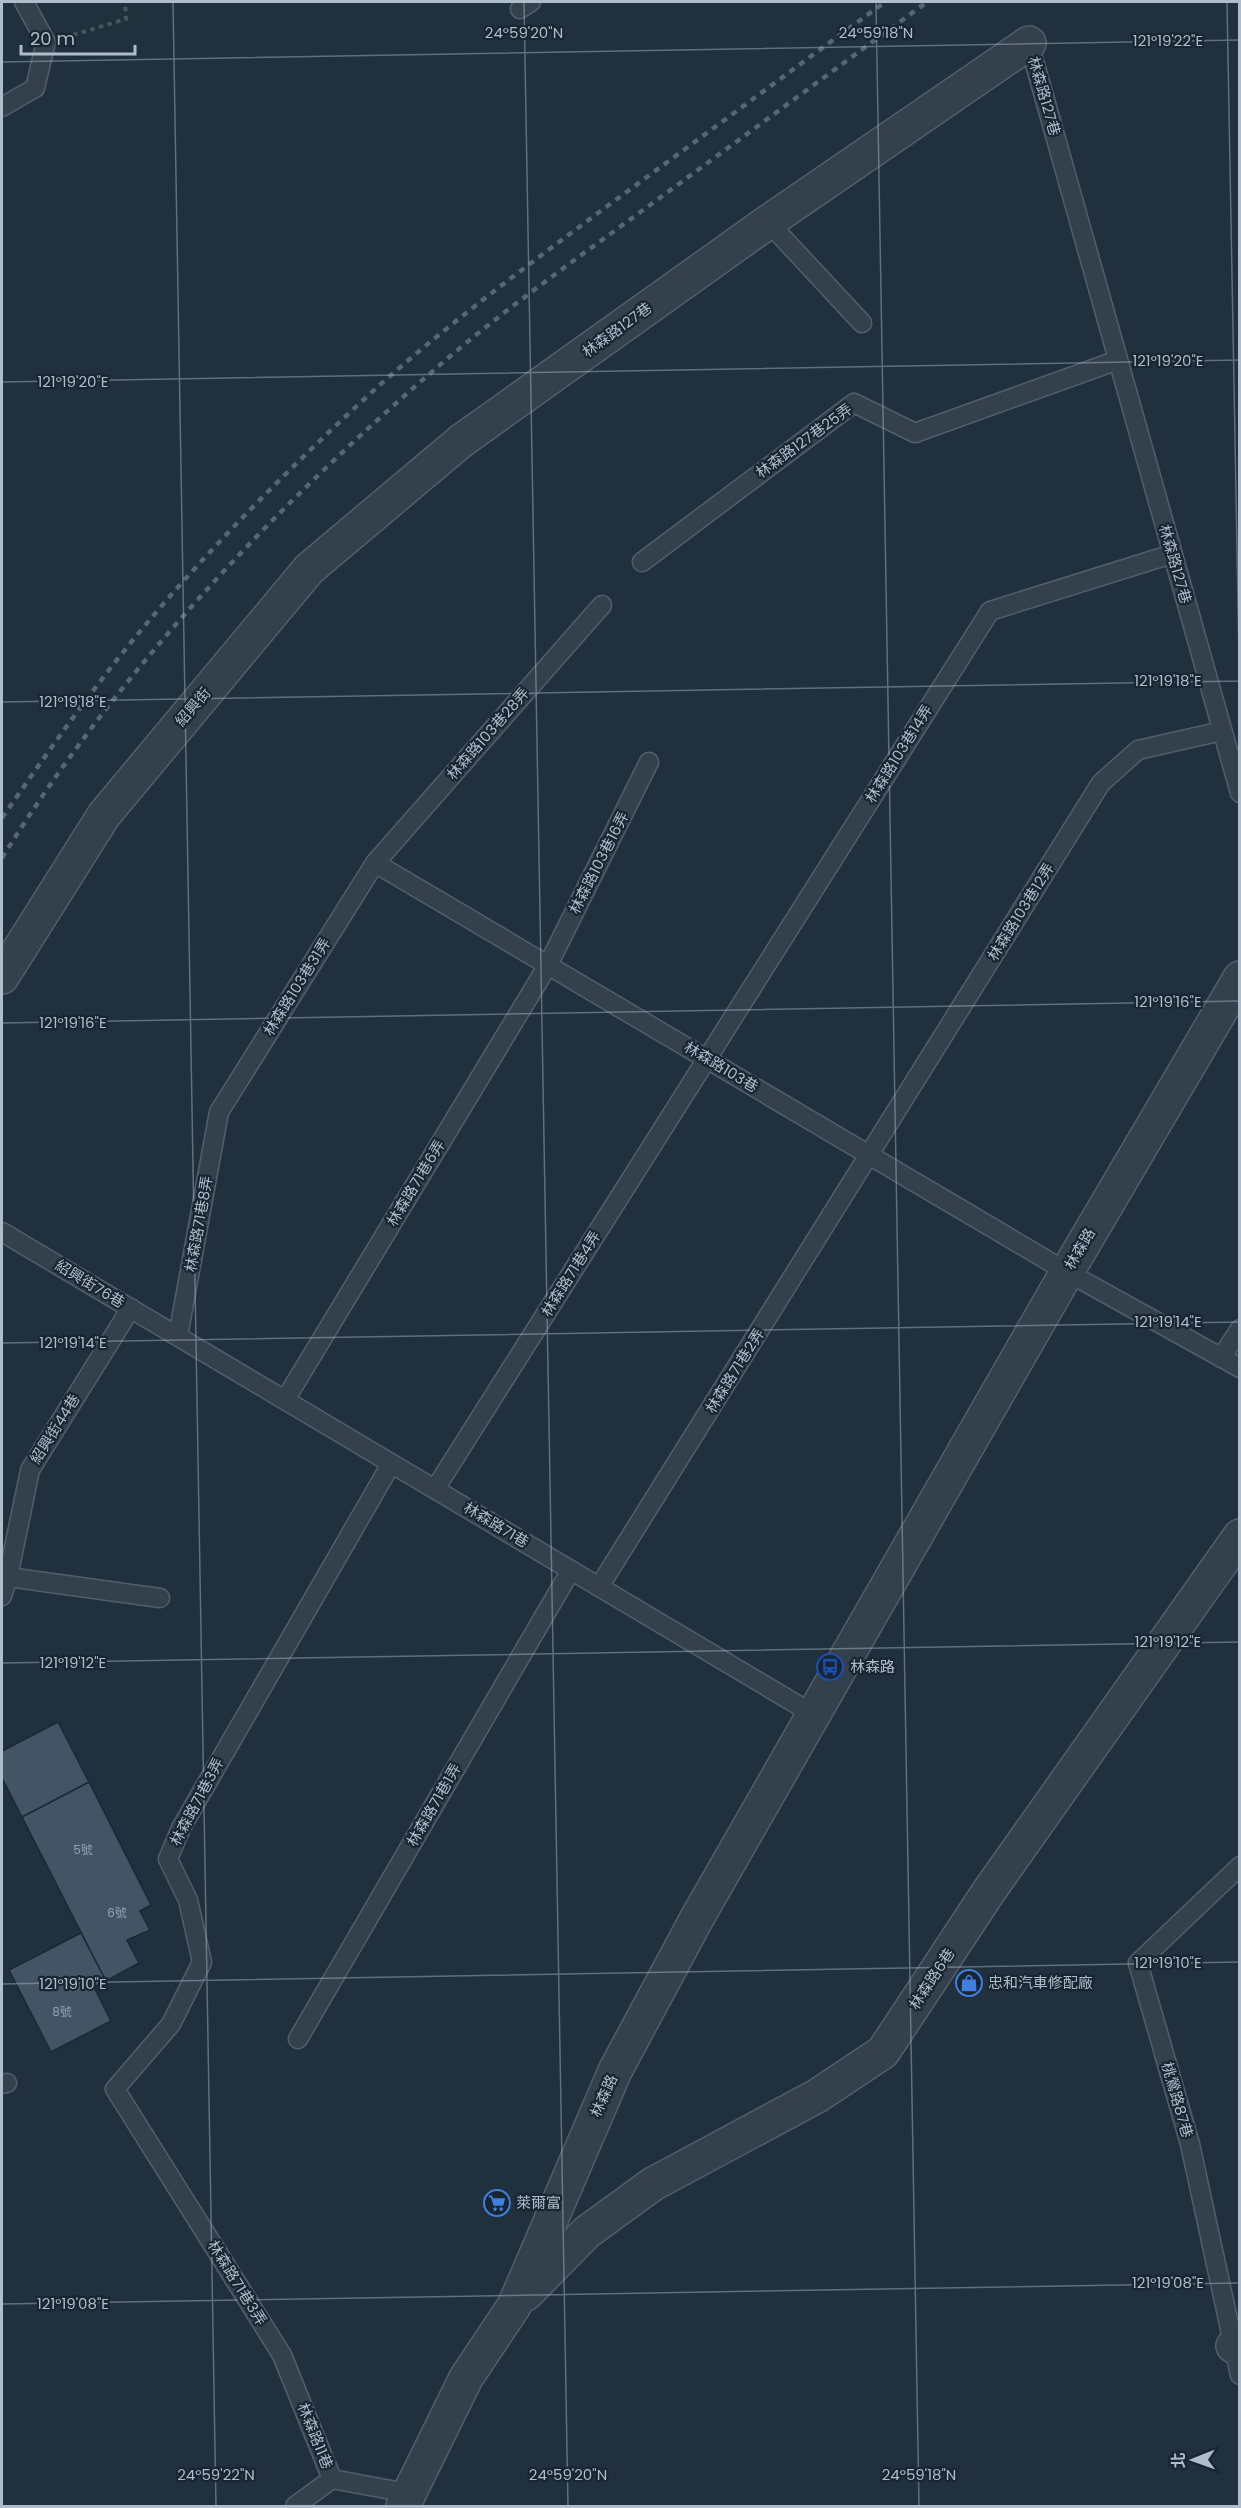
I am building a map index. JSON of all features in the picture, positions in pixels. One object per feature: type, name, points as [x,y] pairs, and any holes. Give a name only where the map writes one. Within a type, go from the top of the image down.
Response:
[{"type":"street","name":"林森路127巷","points":[[426,471],[462,441],[768,222],[1029,42]]},
{"type":"street","name":"紹興街","points":[[2,977],[104,815],[173,730],[309,569],[426,471]]},
{"type":"street","name":"林森路","points":[[405,2500],[466,2379],[514,2306],[615,2071],[697,1918],[1067,1272],[1239,978]]},
{"type":"street","name":"林森路6巷","points":[[514,2306],[587,2232],[653,2184],[818,2096],[882,2052],[989,1891],[1239,1536]]},
{"type":"lane","points":[[2,107],[35,88],[46,42],[24,2]]},
{"type":"lane","name":"林森路127巷","points":[[1029,42],[1239,793]]},
{"type":"lane","points":[[768,222],[862,323]]},
{"type":"lane","name":"林森路127巷25弄","points":[[642,562],[854,402],[915,433],[1118,360]]},
{"type":"lane","name":"林森路103巷14弄","points":[[707,1059],[990,611],[1172,554]]},
{"type":"lane","name":"林森路103巷28弄","points":[[375,863],[602,605]]},
{"type":"lane","name":"林森路103巷12弄","points":[[870,1155],[1101,783],[1138,750],[1222,730]]},
{"type":"lane","name":"林森路103巷16弄","points":[[548,965],[649,762]]},
{"type":"lane","name":"林森路103巷","points":[[375,863],[1067,1272],[1239,1368]]},
{"type":"lane","name":"林森路103巷31弄","points":[[219,1112],[375,863]]},
{"type":"lane","name":"林森路71巷6弄","points":[[285,1400],[548,965]]},
{"type":"lane","name":"林森路71巷4弄","points":[[435,1489],[707,1059]]},
{"type":"lane","name":"林森路71巷8弄","points":[[178,1336],[219,1112]]},
{"type":"lane","name":"林森路71巷2弄","points":[[599,1587],[870,1155]]},
{"type":"lane","name":"紹興街76巷","points":[[2,1232],[178,1336]]},
{"type":"lane","name":"紹興街44巷","points":[[2,1596],[30,1470],[130,1308]]},
{"type":"lane","points":[[1221,1358],[1239,1329]]},
{"type":"lane","name":"林森路71巷","points":[[178,1336],[813,1714]]},
{"type":"lane","name":"林森路71巷3弄","points":[[282,2355],[115,2089],[171,2024],[202,1962],[188,1900],[168,1859],[181,1828],[391,1464]]},
{"type":"lane","name":"林森路71巷1弄","points":[[298,2040],[571,1570]]},
{"type":"lane","points":[[8,1577],[160,1598]]},
{"type":"lane","name":"桃鶯路87巷","points":[[1237,2355],[1190,2144],[1138,1963],[1239,1866]]},
{"type":"lane","name":"林森路11巷","points":[[282,2355],[332,2479],[405,2500]]},
{"type":"lane","points":[[296,2506],[332,2479]]},
{"type":"path","points":[[46,42],[126,19],[125,2]]},
{"type":"building","points":[[58,1722],[89,1782],[22,1817],[2,1778],[2,1751]]},
{"type":"building","points":[[89,1782],[151,1905],[140,1911],[150,1930],[127,1940],[139,1963],[106,1981],[22,1817]]},
{"type":"building","points":[[81,1933],[106,1981],[94,1987],[111,2021],[51,2052],[9,1970]]},
{"type":"railway","points":[[2,818],[74,716],[146,624],[228,533],[345,417],[439,334],[505,283],[885,2]]},
{"type":"railway","points":[[2,858],[47,789],[148,657],[202,594],[318,475],[441,364],[514,305],[927,2]]},
{"type":"place","name":"林森路","points":[[830,1667]]},
{"type":"place","name":"忠和汽車修配廠","points":[[969,1983]]},
{"type":"place","name":"萊爾富","points":[[497,2203]]}]
